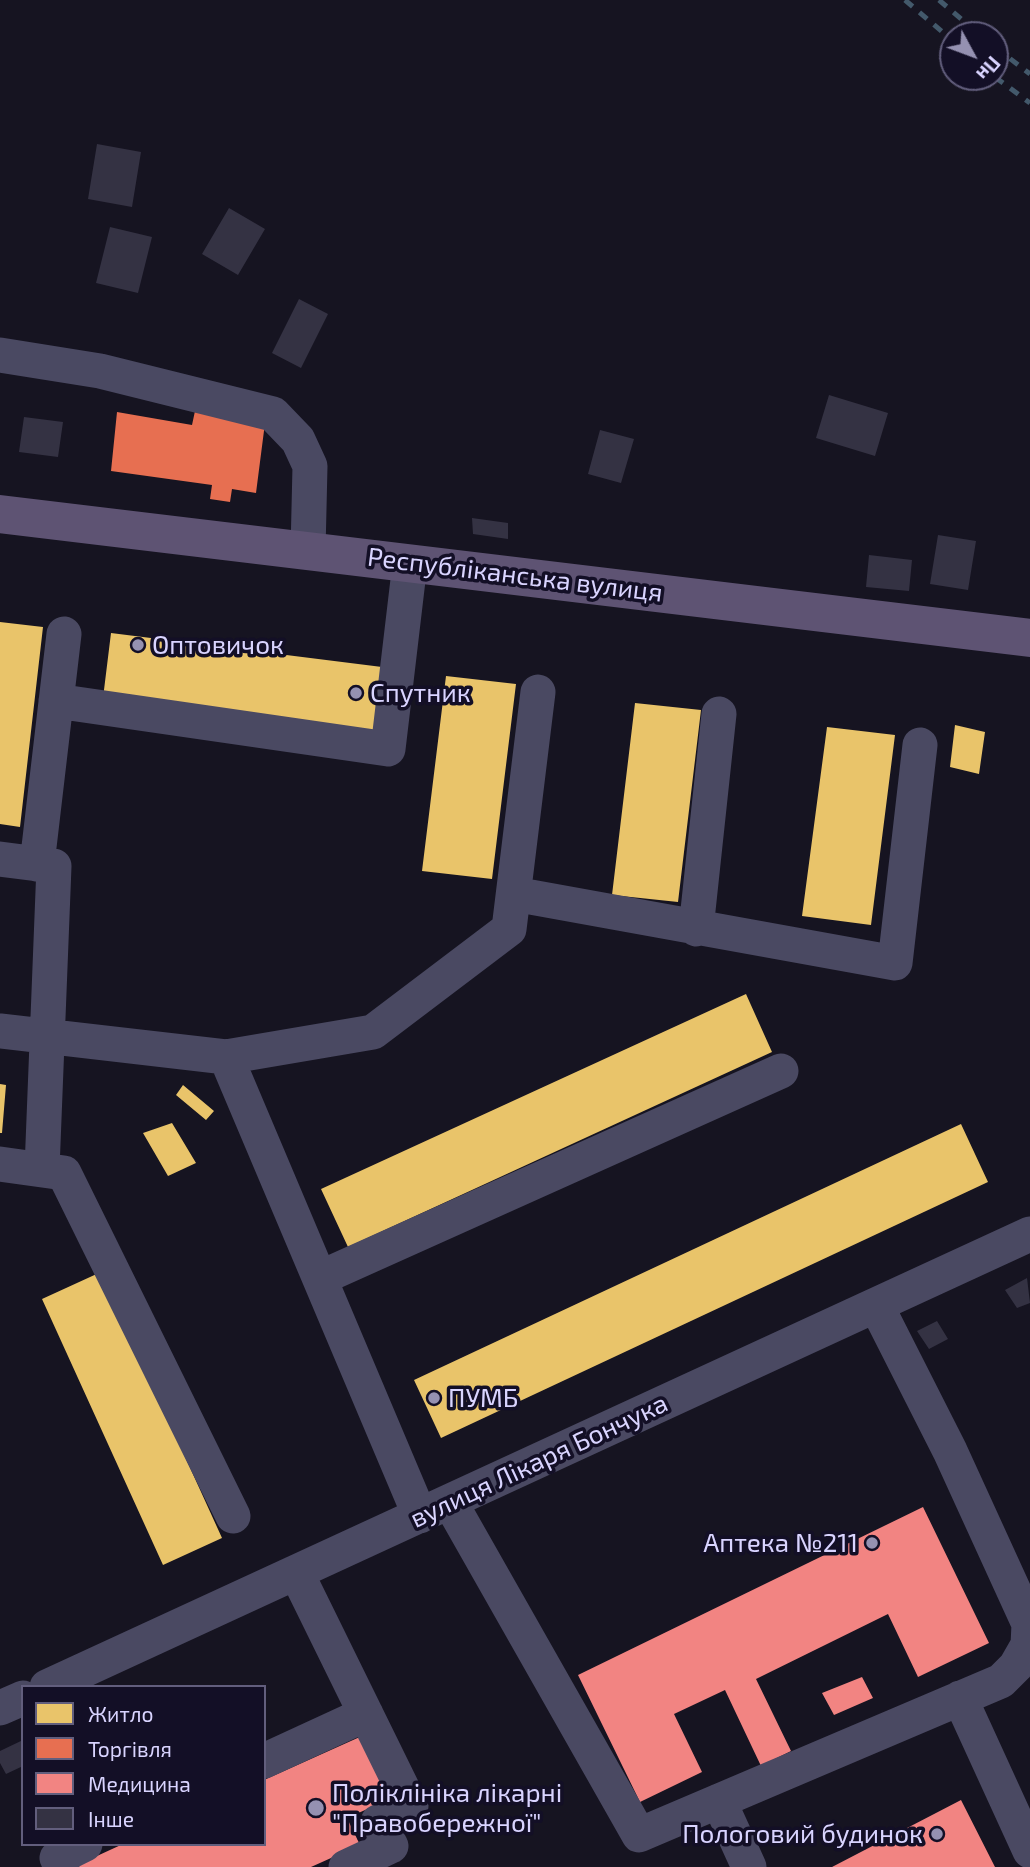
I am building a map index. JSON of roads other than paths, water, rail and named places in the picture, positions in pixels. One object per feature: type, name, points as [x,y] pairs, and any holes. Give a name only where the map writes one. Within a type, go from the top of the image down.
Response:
[{"type":"main road","name":"Республіканська вулиця","points":[[0,514],[1030,638]]},
{"type":"street","points":[[0,355],[100,371],[273,414],[298,440],[310,466],[308,551]]},
{"type":"street","points":[[56,701],[388,749],[410,563]]},
{"type":"street","points":[[37,864],[64,634]]},
{"type":"street","points":[[0,1031],[226,1058],[373,1032],[509,929],[538,692]]},
{"type":"street","points":[[696,929],[719,714]]},
{"type":"street","points":[[514,894],[895,963],[920,745]]},
{"type":"street","points":[[0,859],[54,866],[42,1169]]},
{"type":"street","points":[[226,1058],[320,1278],[435,1509],[639,1835],[1001,1681],[1016,1666],[1028,1645],[1030,1624],[950,1451],[876,1305]]},
{"type":"street","points":[[320,1278],[781,1071]]},
{"type":"street","points":[[0,1164],[64,1173],[233,1516]]},
{"type":"street","name":"вулиця Лікаря Бончука","points":[[51,1685],[1030,1234]]},
{"type":"street","points":[[297,1574],[411,1806],[378,1822],[391,1846],[346,1867]]},
{"type":"street","points":[[960,1698],[1030,1851]]},
{"type":"street","points":[[0,1708],[21,1699]]},
{"type":"street","points":[[266,1760],[366,1714]]},
{"type":"street","points":[[719,1801],[749,1867]]},
{"type":"street","points":[[62,1867],[57,1858],[81,1846]]},
{"type":"railway","points":[[905,0],[939,29]]},
{"type":"railway","points":[[939,0],[964,21]]},
{"type":"railway","points":[[1009,58],[1030,74]]},
{"type":"railway","points":[[1009,87],[1030,103]]},
{"type":"place","name":"Оптовичок","points":[[138,645]]},
{"type":"place","name":"Спутник","points":[[356,693]]},
{"type":"place","name":"ПУМБ","points":[[434,1398]]},
{"type":"place","name":"Аптека №211","points":[[872,1543]]},
{"type":"place","name":"Поліклініка лікарні \"Правобережної\"","points":[[316,1808]]},
{"type":"place","name":"Пологовий будинок","points":[[937,1834]]}]
